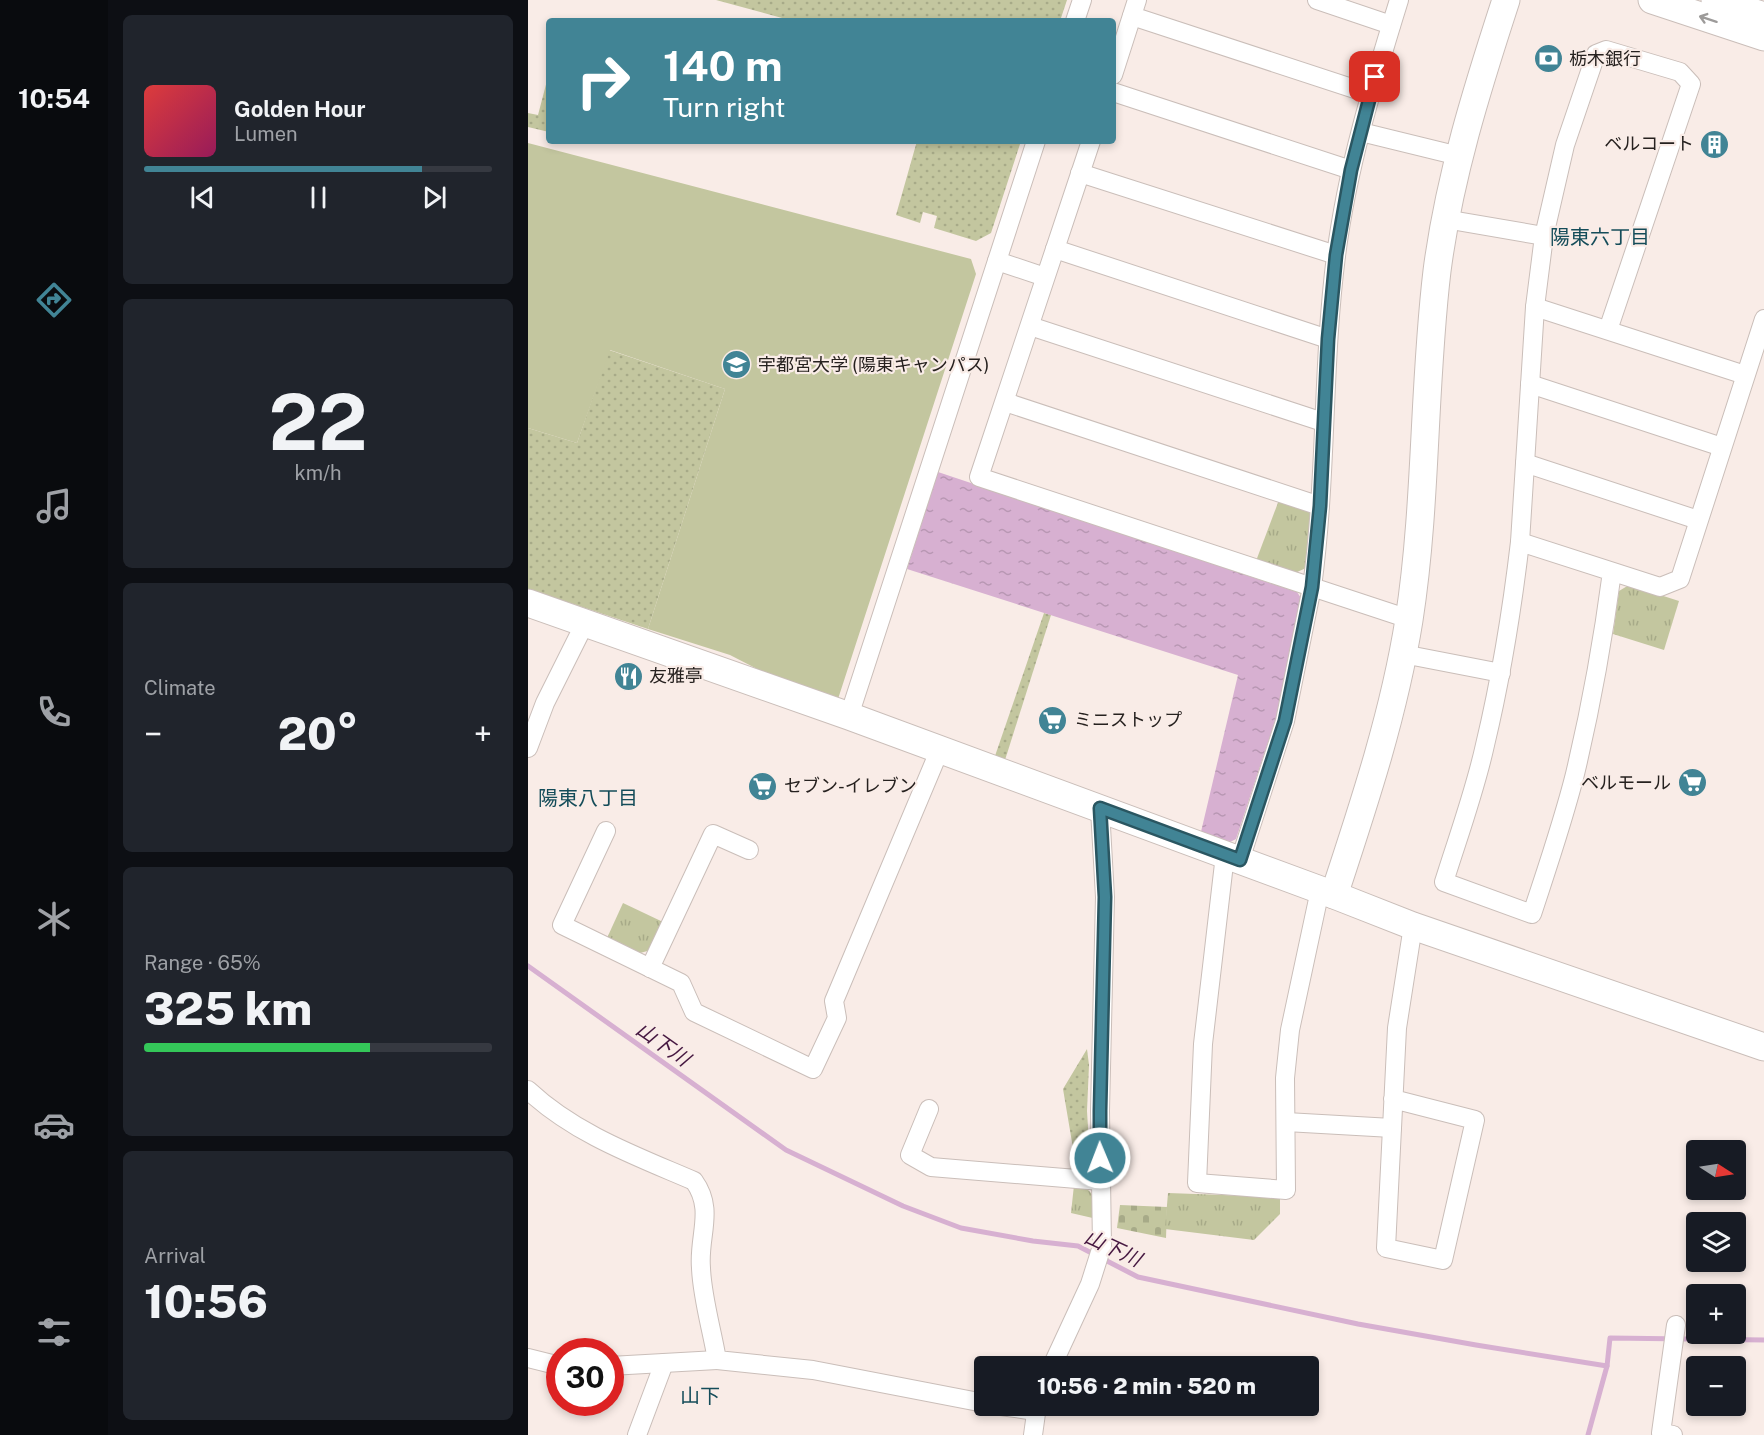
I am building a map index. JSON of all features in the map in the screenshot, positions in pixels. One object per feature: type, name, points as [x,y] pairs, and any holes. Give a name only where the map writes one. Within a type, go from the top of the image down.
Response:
[{"type":"street","points":[[1076,18],[1082,0]]},
{"type":"street","points":[[1317,0],[1391,25]]},
{"type":"street","points":[[1399,0],[1370,94],[1351,170],[1336,255],[1328,339],[1320,506],[1312,587],[1285,721],[1233,857],[1203,1044],[1197,1184],[1286,1190],[1285,1078],[1290,1030],[1327,892],[1371,781],[1403,654],[1418,552],[1432,329],[1445,219],[1470,113],[1506,0]]},
{"type":"street","points":[[1652,0],[1764,37]]},
{"type":"street","points":[[1715,0],[1764,16]]},
{"type":"street","points":[[1116,66],[1135,8],[1370,94]]},
{"type":"street","points":[[1608,330],[1691,84],[1680,72],[1606,50],[1596,54],[1565,145],[1544,236],[1535,307],[1520,542],[1513,603],[1485,748],[1444,882],[1532,914],[1574,775],[1604,632],[1612,572]]},
{"type":"street","points":[[1116,93],[1351,170]]},
{"type":"street","points":[[1361,132],[1459,156]]},
{"type":"street","points":[[849,716],[1035,144]]},
{"type":"street","points":[[1090,144],[979,477],[1409,619]]},
{"type":"street","points":[[1080,173],[1336,255]]},
{"type":"street","points":[[1445,219],[1544,236]]},
{"type":"street","points":[[1055,249],[1328,339]]},
{"type":"street","points":[[997,261],[1045,277]]},
{"type":"street","points":[[1535,307],[1745,375]]},
{"type":"street","points":[[1520,542],[1660,587],[1680,579],[1764,319]]},
{"type":"street","points":[[1030,326],[1323,422]]},
{"type":"street","points":[[1530,384],[1722,447]]},
{"type":"street","points":[[1005,402],[1320,506]]},
{"type":"street","points":[[1525,463],[1698,520]]},
{"type":"street","points":[[528,603],[940,749],[1413,926],[1764,1047]]},
{"type":"street","points":[[528,748],[545,703],[585,623]]},
{"type":"street","points":[[1403,654],[1501,673]]},
{"type":"street","points":[[606,831],[562,925],[681,983],[694,1012],[813,1069],[837,1018],[834,1001],[940,749]]},
{"type":"street","points":[[1057,1356],[1090,1284],[1102,1246],[1100,1111],[1105,897],[1100,808]]},
{"type":"street","points":[[650,968],[713,834],[749,850]]},
{"type":"street","points":[[1393,1099],[1475,1120],[1443,1260],[1386,1248],[1393,1099],[1397,1028],[1413,926]]},
{"type":"street","points":[[528,1090],[543,1104],[596,1138],[694,1181],[702,1191],[706,1208],[700,1267],[717,1360]]},
{"type":"street","points":[[929,1109],[910,1155],[931,1167],[1101,1182]]},
{"type":"street","points":[[1287,1122],[1392,1128]]},
{"type":"street","points":[[1673,1435],[1661,1433],[1676,1326]]},
{"type":"street","points":[[528,1358],[546,1362]]},
{"type":"street","points":[[624,1364],[717,1360],[813,1370],[974,1401]]},
{"type":"street","points":[[637,1435],[664,1363]]},
{"type":"street","points":[[1033,1435],[1035,1416]]},
{"type":"green space","points":[[716,0],[1067,0],[1061,18],[782,18]]},
{"type":"green space","points":[[546,84],[546,131],[528,127],[528,113],[538,115]]},
{"type":"green space","name":"宇都宮大学 (陽東キャンパス)","points":[[528,143],[971,259],[976,274],[838,699],[771,676],[730,655],[648,629],[725,389],[610,350],[577,443],[528,428]]},
{"type":"green space","points":[[916,144],[1020,144],[991,233],[976,241],[934,228],[937,216],[923,212],[920,223],[896,215]]},
{"type":"green space","points":[[609,350],[725,389],[648,629],[528,589],[528,428],[577,443]]},
{"type":"green space","points":[[1279,500],[1308,510],[1313,519],[1306,568],[1295,573],[1256,561]]},
{"type":"green space","points":[[1629,585],[1679,601],[1664,650],[1613,634],[1619,591]]},
{"type":"green space","points":[[1044,613],[1051,615],[1005,760],[995,756]]},
{"type":"green space","points":[[623,903],[663,922],[651,950],[640,953],[607,938]]},
{"type":"green space","points":[[1087,1049],[1090,1161],[1075,1160],[1063,1089]]},
{"type":"green space","points":[[1074,1185],[1081,1186],[1093,1196],[1097,1219],[1071,1213]]},
{"type":"green space","points":[[1168,1193],[1280,1197],[1280,1214],[1254,1240],[1165,1229]]},
{"type":"green space","points":[[1120,1205],[1167,1207],[1166,1238],[1117,1228]]},
{"type":"water","points":[[938,472],[1297,592],[1303,601],[1279,709],[1236,839],[1224,845],[1200,836],[1238,675],[907,569]]},
{"type":"waterway","name":"山下川","points":[[528,966],[786,1150],[903,1206],[961,1228],[1033,1241],[1078,1246],[1138,1277],[1358,1324],[1607,1366],[1610,1338],[1764,1340]]},
{"type":"waterway","points":[[1588,1435],[1607,1366]]},
{"type":"place","name":"栃木銀行","points":[[1548,59]]},
{"type":"place","name":"ベルコート","points":[[1715,144]]},
{"type":"place","name":"宇都宮大学 (陽東キャンパス)","points":[[737,365]]},
{"type":"place","name":"友雅亭","points":[[628,676]]},
{"type":"place","name":"ミニストップ","points":[[1053,720]]},
{"type":"place","name":"ベルモール","points":[[1692,783]]},
{"type":"place","name":"セブン-イレブン","points":[[763,786]]},
{"type":"district","name":"陽東六丁目","points":[[1600,237]]},
{"type":"district","name":"陽東八丁目","points":[[588,798]]},
{"type":"district","name":"山下","points":[[700,1396]]},
{"type":"route","points":[[1100,1158],[1105,897],[1100,808],[1240,860],[1285,721],[1312,587],[1320,506],[1328,339],[1336,255],[1351,170],[1375,77]]}]
